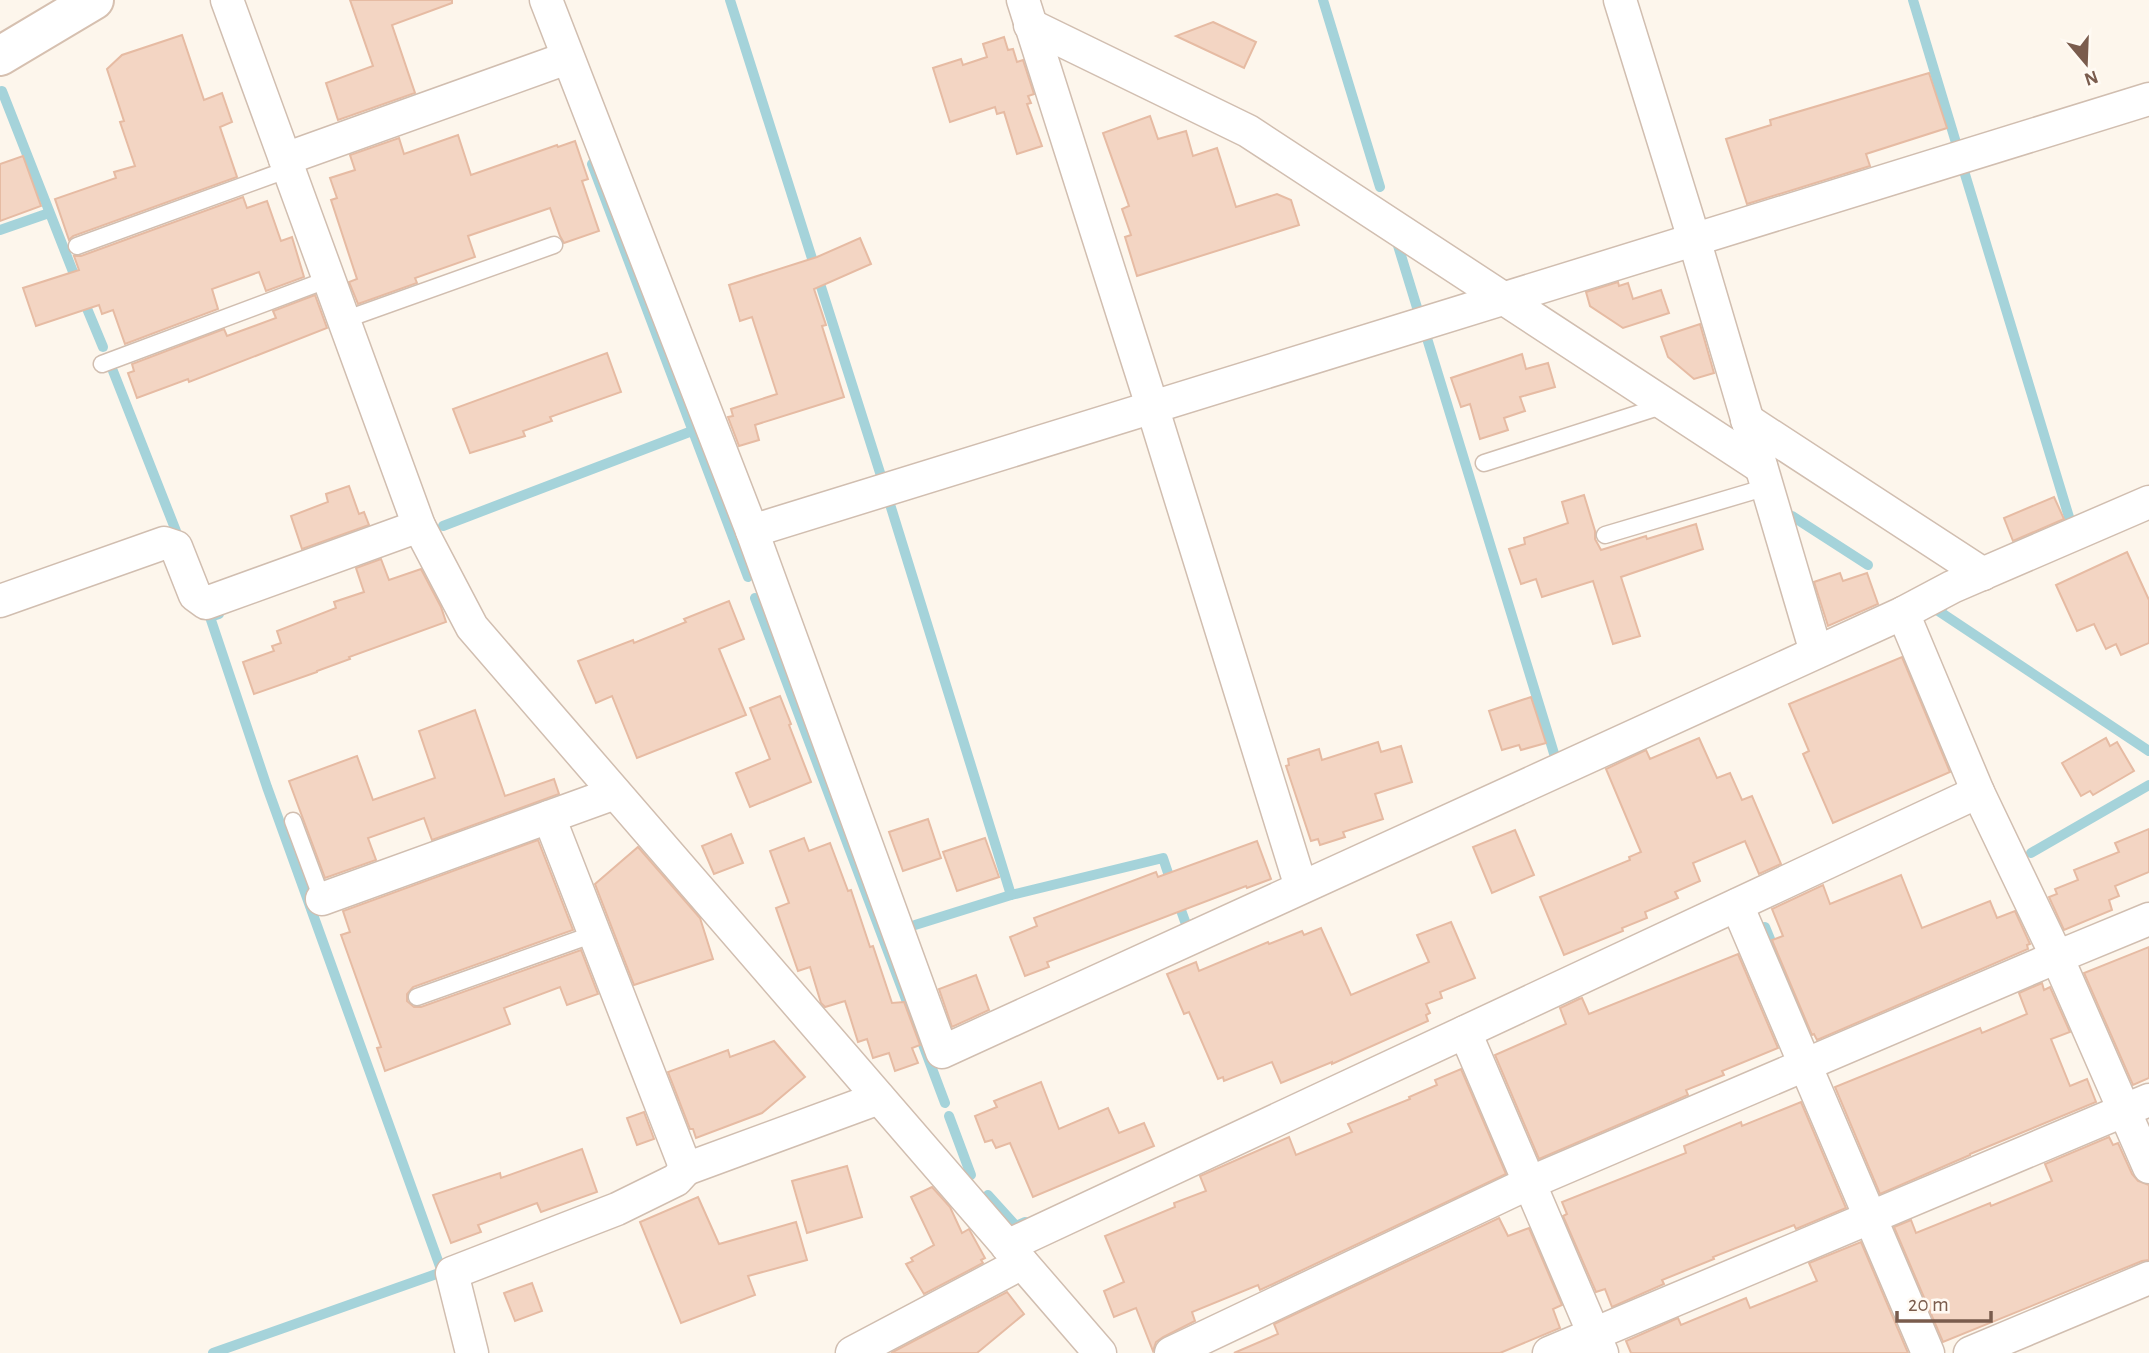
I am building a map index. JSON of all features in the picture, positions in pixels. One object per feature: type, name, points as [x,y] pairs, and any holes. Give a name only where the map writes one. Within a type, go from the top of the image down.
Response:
[{"type":"main road","points":[[0,56],[94,0]]},
{"type":"street","points":[[227,0],[419,526],[472,627],[1100,1353]]},
{"type":"street","points":[[546,0],[752,531],[942,1052],[1903,612],[1952,587],[2149,502]]},
{"type":"street","points":[[1620,0],[1816,652]]},
{"type":"street","points":[[1026,13],[1248,131],[1666,405],[1764,477]]},
{"type":"street","points":[[1026,13],[1152,406],[1301,887]]},
{"type":"street","points":[[287,164],[567,58]]},
{"type":"street","points":[[752,531],[2149,99]]},
{"type":"street","points":[[1747,420],[1983,574]]},
{"type":"street","points":[[0,601],[164,543],[176,547],[195,595],[206,603],[419,526]]},
{"type":"street","points":[[1903,612],[1978,792],[2057,957],[2137,1105],[2149,1167]]},
{"type":"street","points":[[860,1351],[1015,1255],[1465,1032],[1978,792]]},
{"type":"street","points":[[322,899],[615,793]]},
{"type":"street","points":[[549,817],[686,1169]]},
{"type":"street","points":[[1737,905],[1927,1353]]},
{"type":"street","points":[[1171,1353],[1530,1183],[2149,919]]},
{"type":"street","points":[[1465,1032],[1598,1343]]},
{"type":"street","points":[[472,1353],[452,1273],[617,1209],[676,1180],[686,1169],[879,1098]]},
{"type":"street","points":[[1549,1353],[1598,1343],[1870,1217],[2137,1105]]},
{"type":"street","points":[[1970,1353],[2149,1278]]},
{"type":"lane","points":[[77,246],[287,164]]},
{"type":"lane","points":[[344,320],[554,245]]},
{"type":"lane","points":[[102,364],[329,279]]},
{"type":"lane","points":[[1484,463],[1666,405]]},
{"type":"lane","points":[[1605,535],[1764,477]]},
{"type":"lane","points":[[293,821],[322,899]]},
{"type":"lane","points":[[417,997],[594,934]]},
{"type":"building","points":[[350,0],[452,0],[452,3],[392,25],[415,93],[338,120],[326,83],[373,66]]},
{"type":"building","points":[[1213,22],[1256,42],[1244,68],[1176,36]]},
{"type":"building","points":[[182,35],[204,100],[222,93],[232,122],[220,127],[237,177],[73,236],[69,240],[55,199],[116,178],[114,172],[135,166],[120,122],[124,121],[107,69],[122,55]]},
{"type":"building","points":[[1004,37],[1008,50],[1013,49],[1017,62],[1023,60],[1034,94],[1028,96],[1031,103],[1027,104],[1042,146],[1017,154],[1004,112],[997,114],[995,107],[950,122],[933,68],[961,59],[963,65],[987,57],[983,44]]},
{"type":"building","points":[[1929,73],[1947,128],[1866,154],[1870,166],[1747,204],[1726,139],[1771,125],[1770,120]]},
{"type":"building","points":[[1150,116],[1158,139],[1186,131],[1193,156],[1217,148],[1236,207],[1277,194],[1291,200],[1299,225],[1137,276],[1125,237],[1131,235],[1122,209],[1129,206],[1103,133]]},
{"type":"building","points":[[458,135],[471,175],[575,141],[588,179],[582,181],[599,231],[564,243],[550,208],[468,236],[475,257],[415,278],[417,283],[358,304],[349,282],[357,279],[331,200],[337,198],[330,178],[355,170],[350,155],[399,138],[404,154]]},
{"type":"building","points":[[23,156],[41,206],[0,221],[0,164]]},
{"type":"building","points":[[243,197],[247,208],[267,201],[281,241],[292,237],[304,277],[266,291],[259,272],[212,289],[218,309],[125,344],[113,310],[102,314],[99,305],[36,326],[23,288],[79,270],[74,256],[81,256]]},
{"type":"building","points":[[860,238],[871,264],[814,289],[826,325],[822,326],[844,397],[755,425],[759,440],[739,446],[728,417],[733,416],[731,409],[777,394],[752,317],[740,321],[729,285],[817,257]]},
{"type":"building","points":[[1618,282],[1619,286],[1628,283],[1633,299],[1661,290],[1669,313],[1623,328],[1590,306],[1586,292]]},
{"type":"building","points":[[315,295],[327,328],[189,382],[188,379],[137,398],[128,373],[134,371],[132,364],[224,329],[227,336],[276,318],[273,311]]},
{"type":"building","points":[[1700,324],[1714,373],[1694,379],[1668,357],[1661,337]]},
{"type":"building","points":[[607,353],[621,392],[550,417],[552,421],[523,431],[525,436],[470,453],[453,409]]},
{"type":"building","points":[[1522,354],[1526,369],[1548,363],[1555,387],[1520,397],[1525,411],[1504,418],[1508,430],[1480,439],[1470,404],[1461,407],[1451,378]]},
{"type":"building","points":[[349,486],[359,514],[364,512],[369,525],[302,549],[291,516],[328,502],[326,494]]},
{"type":"building","points":[[1584,495],[1595,539],[1601,550],[1696,524],[1703,549],[1621,577],[1640,636],[1613,644],[1593,581],[1542,597],[1536,579],[1521,584],[1509,549],[1525,544],[1524,538],[1568,523],[1562,502]]},
{"type":"building","points":[[2054,497],[2064,519],[2013,541],[2004,518]]},
{"type":"building","points":[[2127,552],[2149,600],[2149,643],[2121,655],[2116,644],[2106,649],[2094,624],[2077,631],[2056,585]]},
{"type":"building","points":[[381,559],[389,580],[421,569],[446,622],[254,694],[243,662],[274,651],[272,646],[281,643],[277,631],[336,608],[334,602],[364,592],[356,568]]},
{"type":"building","points":[[1840,573],[1843,581],[1867,573],[1878,604],[1828,626],[1814,582]]},
{"type":"building","points":[[729,601],[744,639],[719,649],[746,715],[637,758],[612,696],[596,703],[578,661],[633,640],[634,643]]},
{"type":"building","points":[[1902,657],[1950,772],[1833,823],[1803,754],[1809,751],[1789,704]]},
{"type":"building","points":[[780,696],[811,782],[750,807],[736,773],[770,759],[750,708]]},
{"type":"building","points":[[1531,697],[1546,743],[1521,750],[1519,745],[1502,750],[1489,711]]},
{"type":"building","points":[[475,710],[505,796],[554,779],[559,794],[432,840],[424,818],[368,838],[376,860],[325,878],[289,781],[357,756],[373,800],[435,778],[419,731]]},
{"type":"building","points":[[1699,738],[1717,778],[1730,773],[1742,800],[1752,796],[1781,864],[1759,874],[1745,841],[1693,863],[1700,881],[1675,892],[1678,898],[1645,912],[1647,918],[1622,928],[1623,931],[1564,955],[1540,897],[1630,860],[1629,857],[1641,852],[1606,769],[1646,750],[1650,759]]},
{"type":"building","points":[[2106,738],[2110,746],[2117,742],[2134,771],[2093,795],[2090,791],[2081,796],[2062,763]]},
{"type":"building","points":[[1378,742],[1381,752],[1401,746],[1412,782],[1375,794],[1383,819],[1343,832],[1345,837],[1320,845],[1318,839],[1311,841],[1286,766],[1289,765],[1288,759],[1319,749],[1322,760]]},
{"type":"building","points":[[928,819],[941,858],[903,871],[889,832]]},
{"type":"building","points":[[2149,829],[2149,872],[2115,886],[2119,896],[2109,900],[2112,910],[2064,930],[2049,897],[2057,894],[2055,889],[2078,880],[2074,870],[2119,852],[2115,843]]},
{"type":"building","points":[[1515,830],[1534,875],[1492,893],[1473,847]]},
{"type":"building","points":[[731,834],[743,863],[714,874],[702,846]]},
{"type":"building","points":[[804,838],[809,851],[830,843],[848,891],[851,890],[870,947],[873,946],[892,1003],[904,1002],[920,1045],[912,1048],[918,1063],[895,1071],[889,1053],[873,1058],[867,1039],[858,1042],[845,1001],[825,1007],[821,1003],[810,967],[798,971],[776,908],[789,903],[770,851]]},
{"type":"building","points":[[985,838],[999,877],[957,891],[943,852]]},
{"type":"building","points":[[538,840],[573,930],[413,987],[407,994],[407,1001],[414,1007],[421,1007],[581,950],[598,994],[567,1005],[560,987],[504,1008],[510,1024],[385,1071],[377,1048],[381,1047],[341,935],[350,932],[343,911]]},
{"type":"building","points":[[1257,841],[1271,879],[1247,888],[1246,886],[1047,962],[1049,967],[1025,976],[1010,937],[1037,926],[1034,918],[1156,872],[1158,877]]},
{"type":"building","points":[[638,847],[700,918],[713,959],[634,985],[595,884]]},
{"type":"building","points":[[1901,875],[1922,928],[1990,901],[1997,918],[2015,911],[2030,944],[2027,945],[2028,949],[1817,1040],[1814,1034],[1812,1035],[1772,940],[1783,936],[1772,909],[1823,885],[1830,904]]},
{"type":"building","points":[[1451,922],[1475,978],[1440,992],[1442,998],[1426,1004],[1430,1013],[1426,1015],[1428,1021],[1332,1064],[1281,1083],[1272,1062],[1224,1081],[1223,1077],[1218,1079],[1189,1012],[1184,1014],[1167,974],[1196,962],[1199,971],[1268,942],[1269,944],[1302,931],[1304,935],[1321,928],[1351,995],[1429,962],[1417,935]]},
{"type":"building","points":[[2149,947],[2149,1078],[2133,1085],[2084,973]]},
{"type":"building","points":[[1738,954],[1778,1048],[1722,1071],[1724,1075],[1686,1090],[1688,1095],[1539,1159],[1495,1055],[1566,1024],[1560,1008],[1579,999],[1582,998],[1589,1014]]},
{"type":"building","points":[[976,975],[989,1010],[952,1027],[939,989]]},
{"type":"building","points":[[2042,983],[2044,990],[2050,987],[2070,1032],[2051,1039],[2070,1086],[2087,1079],[2096,1102],[1880,1194],[1835,1087],[1980,1028],[1982,1033],[2027,1014],[2019,993]]},
{"type":"building","points":[[774,1041],[805,1077],[762,1113],[696,1138],[668,1072],[728,1050],[730,1057]]},
{"type":"building","points":[[1461,1069],[1506,1174],[1260,1290],[1258,1285],[1192,1312],[1195,1321],[1156,1342],[1153,1351],[1136,1308],[1114,1317],[1104,1291],[1124,1282],[1105,1236],[1206,1191],[1200,1176],[1289,1137],[1296,1155],[1352,1132],[1348,1124],[1410,1099],[1409,1097],[1437,1085],[1435,1080]]},
{"type":"building","points":[[1041,1082],[1059,1129],[1108,1108],[1119,1133],[1144,1123],[1154,1146],[1033,1197],[1010,1143],[996,1148],[992,1140],[985,1142],[975,1116],[997,1107],[994,1101]]},
{"type":"building","points":[[1801,1102],[1846,1208],[1796,1229],[1794,1225],[1713,1257],[1714,1259],[1662,1280],[1664,1284],[1612,1307],[1605,1289],[1596,1292],[1563,1216],[1567,1214],[1562,1202],[1686,1153],[1684,1146],[1741,1122],[1742,1126]]},
{"type":"building","points":[[644,1112],[654,1139],[637,1145],[627,1118]]},
{"type":"building","points":[[2109,1137],[2113,1145],[2118,1143],[2132,1174],[2138,1181],[2149,1185],[2149,1260],[1943,1342],[1894,1227],[1911,1220],[1916,1233],[2052,1181],[2045,1164]]},
{"type":"building","points":[[582,1149],[597,1192],[541,1212],[537,1203],[478,1225],[481,1232],[451,1243],[433,1195],[500,1173],[501,1178]]},
{"type":"building","points":[[847,1166],[862,1217],[807,1233],[792,1181]]},
{"type":"building","points":[[932,1187],[950,1207],[962,1233],[969,1229],[985,1258],[981,1260],[983,1263],[924,1294],[906,1264],[913,1261],[911,1258],[934,1245],[911,1197]]},
{"type":"building","points":[[698,1197],[719,1244],[796,1222],[807,1260],[748,1276],[755,1295],[681,1323],[640,1222]]},
{"type":"building","points":[[1499,1218],[1508,1236],[1529,1228],[1562,1305],[1553,1309],[1560,1328],[1500,1353],[1234,1353],[1278,1334],[1274,1324]]},
{"type":"building","points":[[1861,1242],[1908,1353],[1631,1353],[1626,1341],[1678,1318],[1681,1325],[1746,1298],[1750,1308],[1817,1281],[1809,1263]]},
{"type":"building","points":[[532,1283],[542,1311],[515,1321],[504,1293]]},
{"type":"building","points":[[1007,1292],[1024,1314],[977,1353],[891,1353]]},
{"type":"waterway","points":[[730,0],[882,479]]},
{"type":"waterway","points":[[1323,0],[1380,187]]},
{"type":"waterway","points":[[1913,0],[1957,146]]},
{"type":"waterway","points":[[2,91],[77,282]]},
{"type":"waterway","points":[[592,164],[748,577]]},
{"type":"waterway","points":[[1964,171],[2072,527]]},
{"type":"waterway","points":[[0,230],[49,213]]},
{"type":"waterway","points":[[1396,239],[1419,314]]},
{"type":"waterway","points":[[83,299],[103,347]]},
{"type":"waterway","points":[[1426,335],[1556,760]]},
{"type":"waterway","points":[[113,371],[176,531]]},
{"type":"waterway","points":[[443,526],[692,431]]},
{"type":"waterway","points":[[889,501],[1011,895],[1163,858],[1172,885]]},
{"type":"waterway","points":[[1792,516],[1868,565]]},
{"type":"waterway","points":[[755,598],[945,1103]]},
{"type":"waterway","points":[[1943,607],[1937,610],[2149,751]]},
{"type":"waterway","points":[[213,1353],[442,1272],[267,787],[210,617],[219,614]]},
{"type":"waterway","points":[[2031,853],[2149,785]]},
{"type":"waterway","points":[[915,925],[1011,895]]},
{"type":"waterway","points":[[1177,899],[1187,927],[1195,923]]},
{"type":"waterway","points":[[1765,927],[1804,1022]]},
{"type":"waterway","points":[[949,1116],[971,1175]]},
{"type":"waterway","points":[[988,1195],[1016,1226],[1025,1222]]}]
